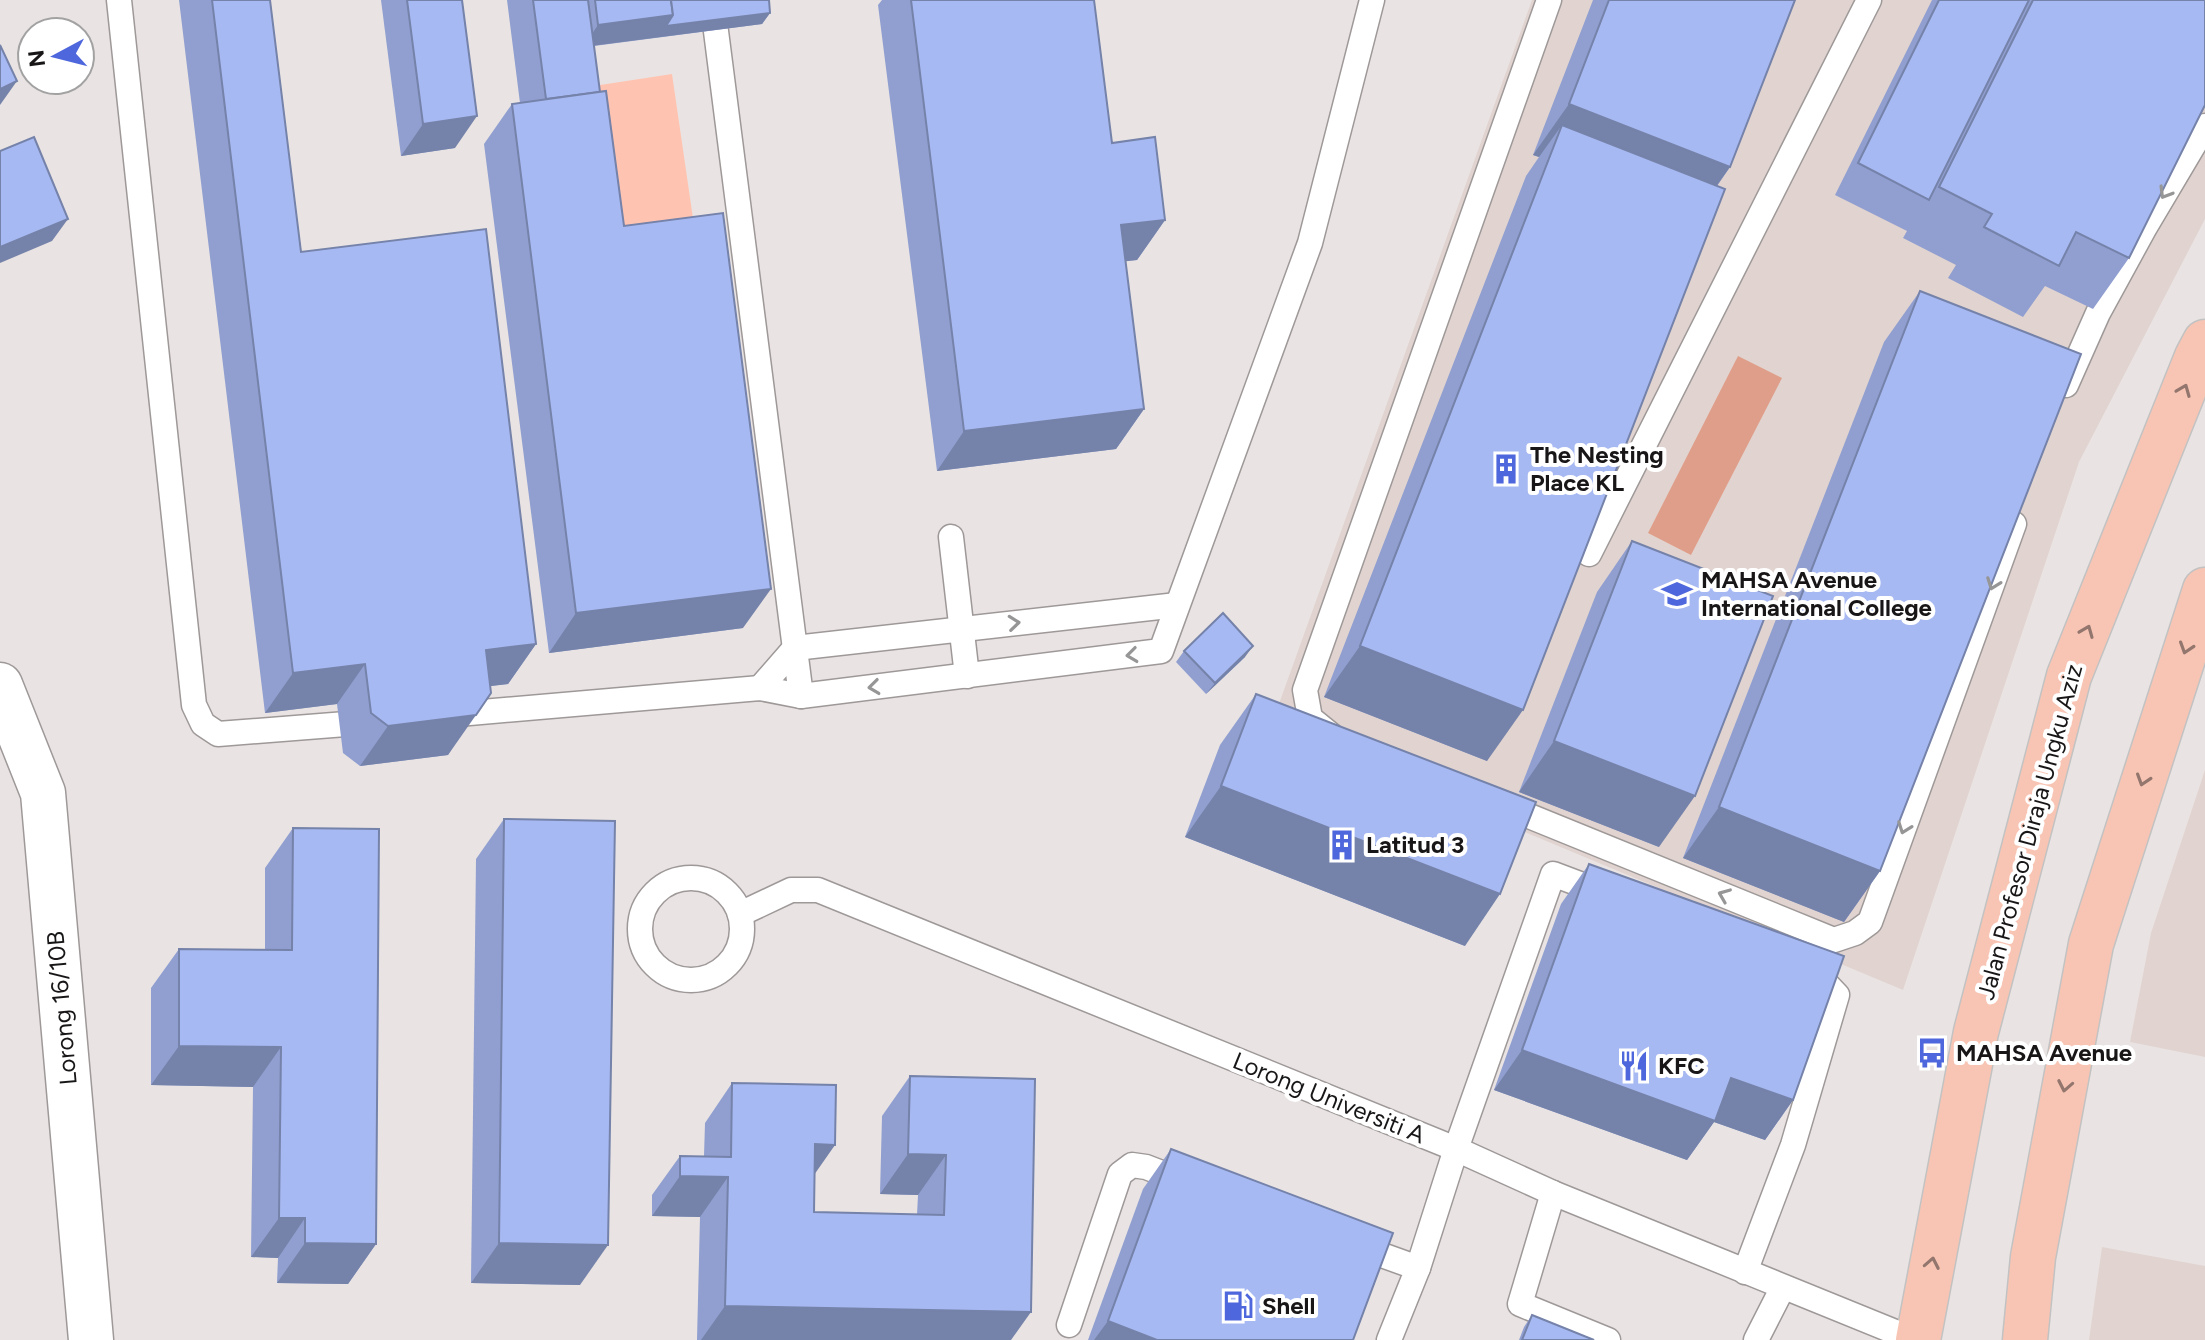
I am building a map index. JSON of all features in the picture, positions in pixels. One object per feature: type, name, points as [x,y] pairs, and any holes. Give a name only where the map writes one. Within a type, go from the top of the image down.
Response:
[{"type":"main road","name":"Jalan Profesor Diraja Ungku Aziz","points":[[1917,1340],[1976,1032],[2069,676],[2205,342]]},
{"type":"main road","points":[[2025,1340],[2033,1257],[2091,944],[2205,590]]},
{"type":"street","name":"Lorong 16/10B","points":[[0,685],[43,793],[91,1340]]},
{"type":"lane","points":[[119,0],[194,705],[203,724],[218,734],[395,719]]},
{"type":"lane","points":[[712,0],[801,696]]},
{"type":"lane","points":[[427,717],[760,688],[801,696],[1161,651],[1310,243],[1372,0]]},
{"type":"lane","points":[[1345,741],[1310,718],[1305,690],[1549,0]]},
{"type":"lane","points":[[1589,554],[1869,0]]},
{"type":"lane","points":[[2056,408],[2098,313],[2205,126]]},
{"type":"lane","points":[[1478,795],[1834,940],[1855,933],[1870,922],[2024,496]]},
{"type":"lane","points":[[951,537],[967,676]]},
{"type":"lane","points":[[760,688],[795,648],[1177,605]]},
{"type":"lane","points":[[1389,1340],[1418,1268],[1456,1149],[1553,874],[1626,902]]},
{"type":"lane","points":[[697,878],[715,883],[731,897],[740,914],[742,934],[735,953],[723,968],[705,978],[685,980],[667,974],[652,961],[642,943],[640,923],[646,904],[659,888],[676,880],[697,878]]},
{"type":"lane","name":"Lorong Universiti A","points":[[740,914],[791,890],[818,890],[1917,1340]]},
{"type":"lane","points":[[1745,1272],[1793,1145],[1837,995],[1818,975],[1789,964]]},
{"type":"lane","points":[[1069,1325],[1120,1174],[1132,1165],[1146,1167],[1203,1188]]},
{"type":"lane","points":[[1553,1193],[1520,1304],[1608,1340]]},
{"type":"lane","points":[[1332,1236],[1418,1268]]},
{"type":"lane","points":[[1756,1340],[1783,1287]]},
{"type":"shaded area","name":"MAHSA Avenue International College","points":[[1532,0],[2205,0],[2205,219],[2079,462],[1903,990],[1271,726]]},
{"type":"shaded area","points":[[672,74],[694,225],[609,237],[587,87]]},
{"type":"shaded area","points":[[1738,356],[1782,378],[1691,555],[1648,533]]},
{"type":"shaded area","points":[[2205,770],[2205,1057],[2130,1042],[2151,933]]},
{"type":"shaded area","points":[[2102,1247],[2205,1266],[2205,1340],[2089,1340]]},
{"type":"building","points":[[212,0],[270,0],[301,252],[486,229],[536,644],[486,650],[491,693],[476,715],[388,726],[371,713],[365,664],[293,673]]},
{"type":"building","points":[[407,0],[462,0],[477,116],[423,124]]},
{"type":"building","points":[[533,0],[588,0],[600,92],[546,99]]},
{"type":"building","points":[[595,0],[671,0],[673,15],[598,25]]},
{"type":"building","points":[[671,0],[769,0],[770,13],[666,26],[673,15]]},
{"type":"building","points":[[911,0],[1094,0],[1112,143],[1155,137],[1165,220],[1121,225],[1144,409],[964,431]]},
{"type":"building","points":[[1609,0],[1795,0],[1730,167],[1569,104]]},
{"type":"building","points":[[1939,0],[2029,0],[1929,200],[1858,163]]},
{"type":"building","points":[[2033,0],[2205,0],[2205,105],[2129,258],[2076,232],[2059,266],[1984,227],[1992,214],[1939,187]]},
{"type":"building","points":[[0,45],[16,81],[0,89]]},
{"type":"building","points":[[606,91],[624,226],[723,213],[771,589],[576,613],[512,104]]},
{"type":"building","name":"The Nesting Place KL","points":[[1562,125],[1725,189],[1523,710],[1360,646]]},
{"type":"building","points":[[34,137],[68,219],[0,247],[0,151]]},
{"type":"building","points":[[1920,291],[2081,354],[1880,871],[1719,807]]},
{"type":"building","points":[[1632,541],[1773,596],[1695,796],[1554,741]]},
{"type":"building","points":[[1223,613],[1253,646],[1215,683],[1184,651]]},
{"type":"building","points":[[1256,694],[1536,802],[1500,894],[1221,786]]},
{"type":"building","points":[[504,819],[615,821],[608,1245],[499,1243]]},
{"type":"building","points":[[293,828],[379,829],[376,1244],[305,1243],[305,1218],[279,1218],[281,1047],[179,1046],[179,949],[292,950]]},
{"type":"building","points":[[1589,864],[1844,956],[1793,1100],[1731,1078],[1715,1121],[1522,1050]]},
{"type":"building","points":[[910,1076],[1035,1079],[1031,1312],[725,1306],[728,1177],[680,1176],[680,1156],[731,1157],[732,1083],[836,1085],[835,1145],[815,1144],[814,1212],[944,1215],[946,1155],[908,1154]]},
{"type":"building","points":[[1171,1149],[1393,1233],[1353,1340],[1157,1340],[1108,1321]]},
{"type":"building","points":[[1532,1315],[1594,1340],[1522,1340]]},
{"type":"place","name":"The Nesting Place KL","points":[[1506,469]]},
{"type":"place","name":"MAHSA Avenue International College","points":[[1677,594]]},
{"type":"place","name":"Latitud 3","points":[[1342,845]]},
{"type":"place","name":"MAHSA Avenue","points":[[1932,1053]]},
{"type":"place","name":"KFC","points":[[1634,1066]]},
{"type":"place","name":"Shell","points":[[1238,1306]]}]
